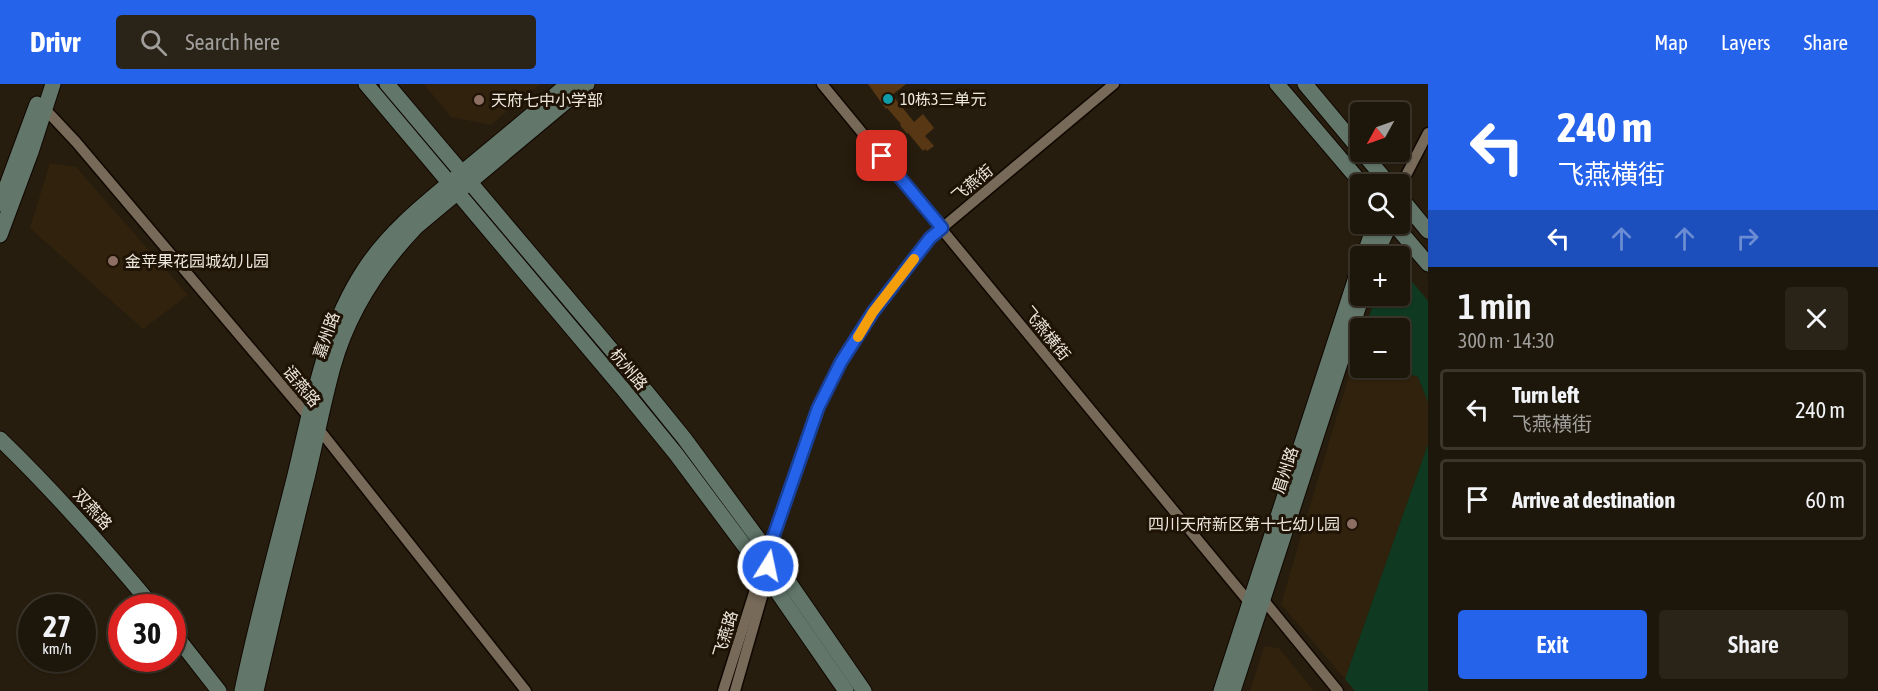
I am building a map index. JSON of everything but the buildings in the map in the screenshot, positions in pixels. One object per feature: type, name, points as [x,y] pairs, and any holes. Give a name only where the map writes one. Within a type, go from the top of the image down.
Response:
[{"type":"main road","points":[[0,204],[43,84]]},
{"type":"main road","points":[[0,235],[53,84]]},
{"type":"main road","name":"杭州路","points":[[366,84],[637,380],[684,438],[768,552],[864,691]]},
{"type":"main road","name":"杭州路","points":[[387,84],[459,183],[676,454],[846,691]]},
{"type":"main road","points":[[242,691],[308,416],[334,332],[350,295],[365,269],[407,220],[459,183],[568,84]]},
{"type":"main road","name":"嘉州路","points":[[256,691],[281,577],[336,357],[354,312],[366,290],[396,248],[459,183],[587,84]]},
{"type":"main road","points":[[1277,84],[1354,174]]},
{"type":"main road","points":[[1305,84],[1350,138]]},
{"type":"main road","points":[[1370,162],[1381,174]]},
{"type":"main road","points":[[1410,209],[1428,231]]},
{"type":"main road","points":[[1401,234],[1428,264]]},
{"type":"main road","points":[[1221,691],[1256,600],[1350,297]]},
{"type":"main road","name":"眉州路","points":[[1233,691],[1256,600],[1359,306]]},
{"type":"main road","name":"双燕路","points":[[0,439],[39,476],[142,594]]},
{"type":"main road","points":[[186,649],[219,691]]},
{"type":"street","name":"飞燕横街","points":[[822,84],[1256,600],[1338,691]]},
{"type":"street","name":"飞燕街","points":[[768,552],[818,408],[841,362],[873,312],[930,238],[1114,84]]},
{"type":"street","name":"语燕路","points":[[45,109],[76,142],[318,428],[526,691]]},
{"type":"street","points":[[1410,174],[1428,133]]},
{"type":"street","name":"飞燕路","points":[[735,691],[768,552]]},
{"type":"street","name":"飞燕路","points":[[723,691],[764,574]]},
{"type":"shaded area","name":"天府七中小学部","points":[[424,84],[540,84],[491,125],[451,117]]},
{"type":"shaded area","name":"金苹果花园城幼儿园","points":[[50,163],[76,167],[188,295],[143,329],[30,228]]},
{"type":"shaded area","name":"四川天府新区第十七幼儿园","points":[[1350,372],[1350,378],[1410,378],[1410,374],[1418,377],[1428,402],[1428,444],[1345,679],[1281,604]]},
{"type":"shaded area","points":[[1264,646],[1279,648],[1314,691],[1250,691]]},
{"type":"green space","points":[[1410,279],[1428,301],[1428,402],[1418,377],[1410,374],[1410,318],[1368,318],[1373,306],[1410,306]]},
{"type":"green space","points":[[1428,444],[1428,691],[1355,691],[1345,679]]},
{"type":"slow traffic","points":[[858,337],[873,312],[914,259]]},
{"type":"place","name":"10栋3三单元","points":[[888,99]]},
{"type":"place","name":"天府七中小学部","points":[[479,100]]},
{"type":"place","name":"金苹果花园城幼儿园","points":[[113,261]]},
{"type":"place","name":"四川天府新区第十七幼儿园","points":[[1352,524]]},
{"type":"route","points":[[768,566],[768,552],[818,408],[841,362],[873,312],[930,238],[942,228],[882,156]]}]
